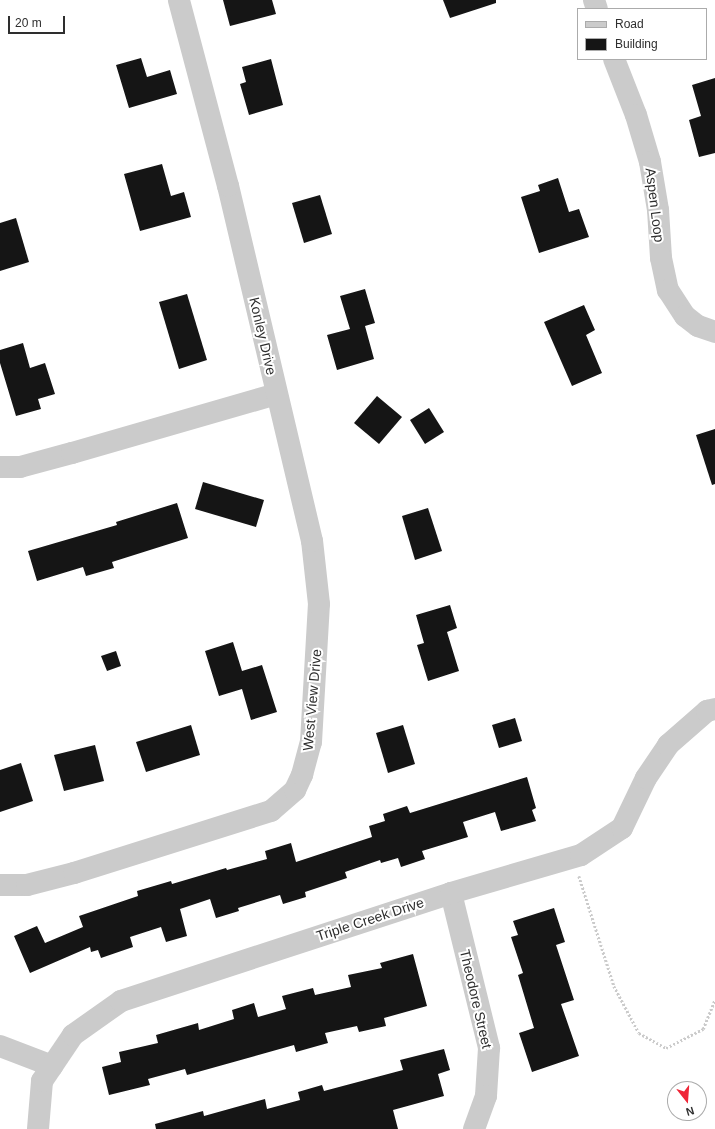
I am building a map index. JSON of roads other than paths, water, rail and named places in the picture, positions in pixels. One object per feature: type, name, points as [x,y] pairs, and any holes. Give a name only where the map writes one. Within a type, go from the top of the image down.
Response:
[{"type":"street","name":"Konley Drive","points":[[0,467],[20,467],[276,394],[228,186],[179,0]]},
{"type":"street","name":"Aspen Loop","points":[[614,60],[636,115],[650,162],[658,210],[661,258],[668,290],[685,316],[698,326],[715,332]]},
{"type":"street","name":"West View Drive","points":[[0,885],[27,885],[74,873],[257,818],[284,802],[295,790],[302,776],[311,742],[319,604],[312,541],[276,394]]},
{"type":"street","name":"Triple Creek Drive","points":[[38,1129],[42,1081],[73,1035],[121,1001],[451,893],[574,858],[622,828],[646,778],[668,745],[707,711],[715,709]]},
{"type":"street","name":"Theodore Street","points":[[451,893],[489,1048],[486,1096],[474,1129]]},
{"type":"street","points":[[0,1046],[52,1066]]}]
